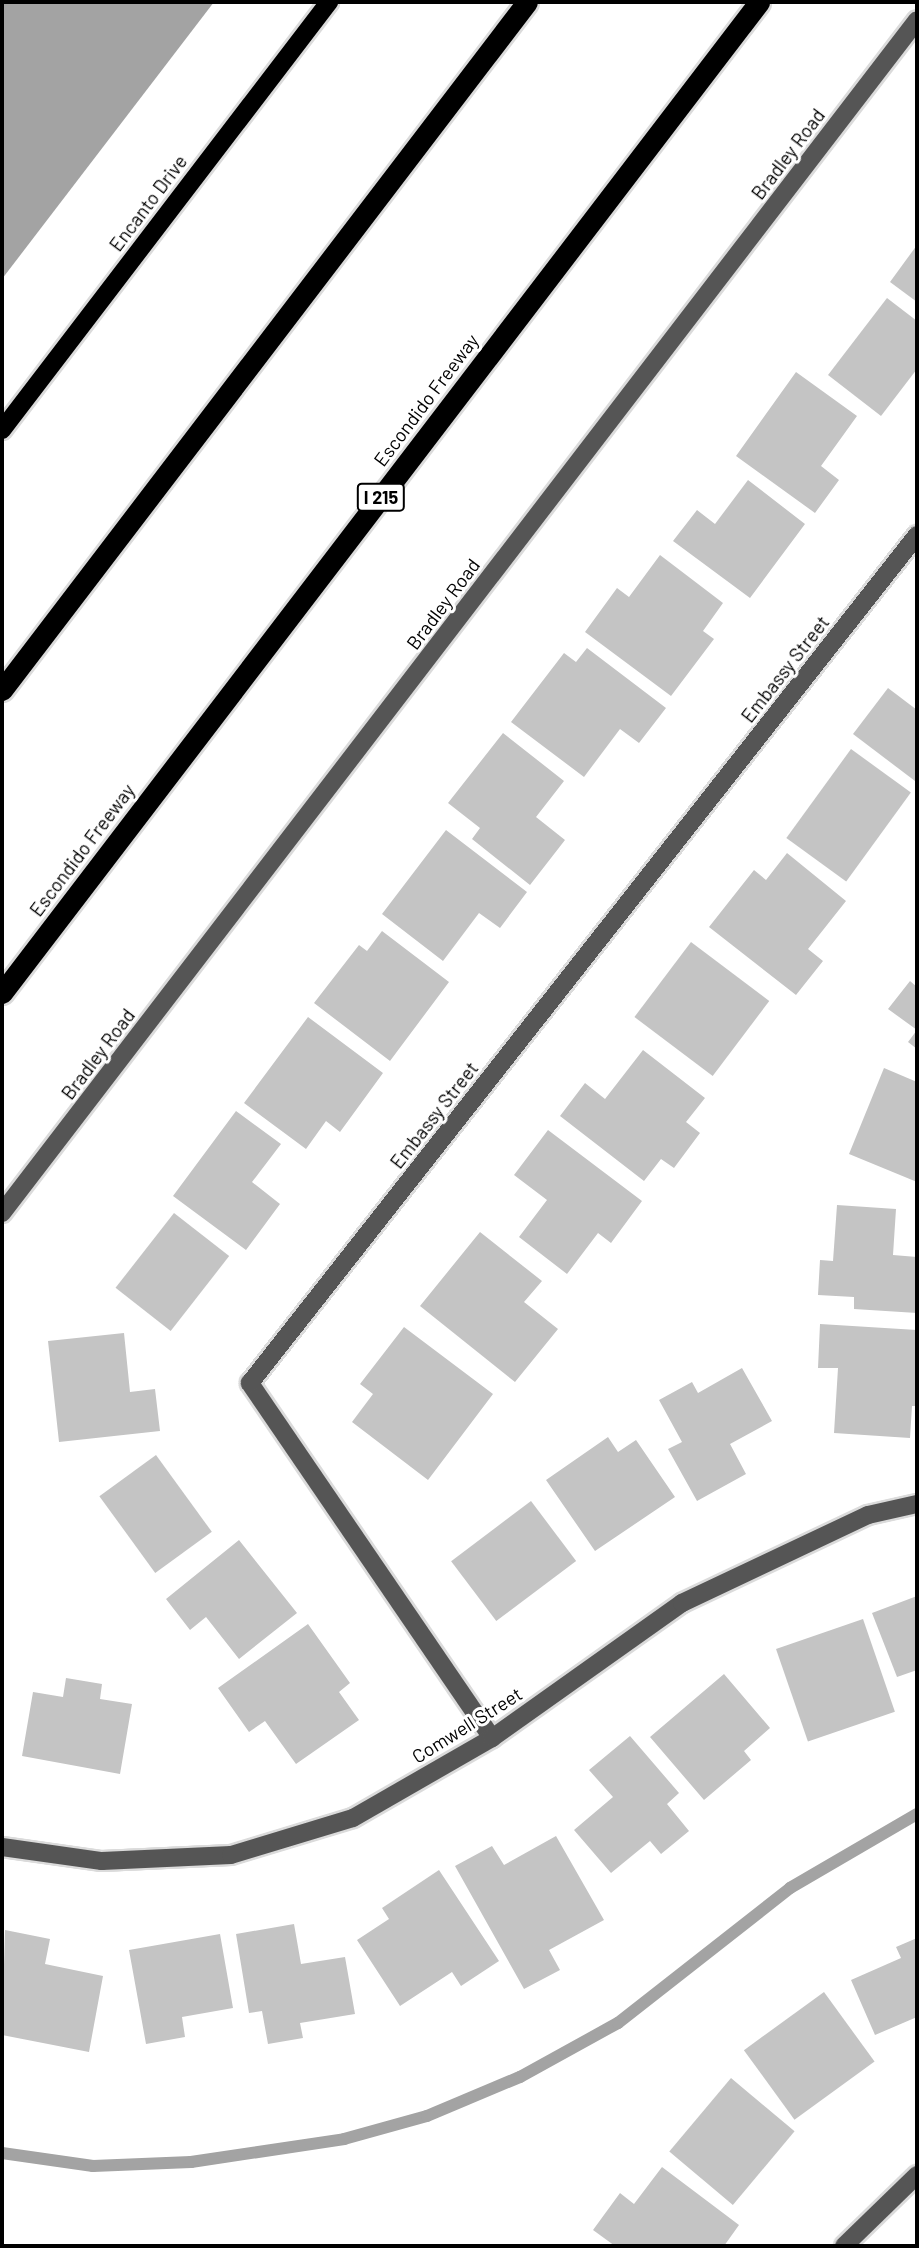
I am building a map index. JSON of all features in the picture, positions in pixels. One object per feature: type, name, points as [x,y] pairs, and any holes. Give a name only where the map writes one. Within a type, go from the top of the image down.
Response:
[{"type":"highway","points":[[2,690],[527,2]]},
{"type":"highway","name":"Escondido Freeway","points":[[2,993],[760,2]]},
{"type":"main road","name":"Encanto Drive","points":[[2,430],[329,2]]},
{"type":"street","name":"Bradley Road","points":[[2,1213],[917,20]]},
{"type":"street","name":"Embassy Street","points":[[492,1738],[250,1382],[917,535]]},
{"type":"street","name":"Comwell Street","points":[[2,1847],[102,1861],[231,1855],[353,1818],[492,1738],[682,1602],[868,1515],[917,1504]]},
{"type":"street","points":[[844,2246],[917,2175]]},
{"type":"shaded area","points":[[2,2],[214,2],[2,279]]},
{"type":"building","points":[[917,245],[917,302],[890,282]]},
{"type":"building","points":[[887,298],[917,321],[917,369],[881,416],[828,375]]},
{"type":"building","points":[[796,372],[857,416],[821,466],[839,480],[815,513],[736,456]]},
{"type":"building","points":[[748,480],[805,524],[750,598],[673,541],[697,510],[715,524]]},
{"type":"building","points":[[660,555],[723,603],[703,631],[714,639],[671,696],[585,632],[617,588],[629,597]]},
{"type":"building","points":[[587,648],[666,708],[639,743],[620,729],[584,777],[511,722],[564,653],[576,662]]},
{"type":"building","points":[[888,688],[917,710],[915,781],[853,734]]},
{"type":"building","points":[[503,733],[564,781],[536,817],[565,840],[530,885],[472,839],[480,828],[448,803]]},
{"type":"building","points":[[851,749],[911,792],[846,881],[786,838]]},
{"type":"building","points":[[446,830],[527,892],[500,928],[479,913],[443,961],[382,914]]},
{"type":"building","points":[[787,853],[846,901],[808,949],[823,961],[796,995],[709,927],[754,870],[766,880]]},
{"type":"building","points":[[382,931],[449,982],[390,1061],[314,1003],[359,945],[367,951]]},
{"type":"building","points":[[691,942],[769,1001],[713,1076],[634,1017]]},
{"type":"building","points":[[910,981],[917,987],[917,1030],[888,1009]]},
{"type":"building","points":[[308,1017],[383,1073],[340,1132],[326,1121],[306,1149],[244,1103]]},
{"type":"building","points":[[917,1030],[917,1049],[908,1042]]},
{"type":"building","points":[[643,1050],[705,1098],[686,1122],[700,1133],[674,1168],[661,1159],[644,1181],[560,1116],[585,1083],[605,1099]]},
{"type":"building","points":[[884,1068],[917,1082],[917,1182],[849,1154]]},
{"type":"building","points":[[236,1111],[281,1144],[252,1182],[280,1204],[246,1250],[173,1196]]},
{"type":"building","points":[[548,1130],[642,1201],[611,1243],[598,1233],[567,1274],[519,1237],[547,1200],[514,1175]]},
{"type":"building","points":[[837,1205],[896,1209],[893,1255],[917,1257],[917,1313],[854,1309],[854,1297],[818,1295],[820,1260],[833,1261]]},
{"type":"building","points":[[174,1213],[229,1256],[171,1331],[116,1288]]},
{"type":"building","points":[[480,1232],[542,1281],[524,1302],[558,1329],[515,1382],[420,1306]]},
{"type":"building","points":[[820,1324],[917,1330],[917,1406],[912,1406],[910,1438],[834,1433],[838,1368],[818,1368]]},
{"type":"building","points":[[404,1327],[493,1394],[428,1480],[352,1422],[373,1394],[360,1384]]},
{"type":"building","points":[[124,1333],[130,1392],[155,1389],[160,1431],[59,1442],[48,1341]]},
{"type":"building","points":[[742,1368],[772,1421],[730,1444],[746,1474],[697,1501],[668,1449],[682,1442],[659,1400],[692,1382],[698,1393]]},
{"type":"building","points":[[608,1437],[618,1452],[636,1440],[675,1497],[595,1551],[546,1480]]},
{"type":"building","points":[[156,1455],[212,1532],[155,1573],[99,1496]]},
{"type":"building","points":[[531,1501],[576,1561],[496,1621],[451,1561]]},
{"type":"building","points":[[239,1540],[297,1613],[239,1659],[206,1617],[190,1630],[166,1599]]},
{"type":"building","points":[[917,1596],[917,1670],[897,1677],[872,1613]]},
{"type":"building","points":[[863,1619],[895,1712],[808,1742],[776,1649]]},
{"type":"building","points":[[308,1624],[350,1683],[339,1692],[359,1720],[296,1764],[265,1721],[249,1732],[218,1688]]},
{"type":"building","points":[[724,1674],[770,1728],[744,1751],[751,1760],[704,1800],[650,1737]]},
{"type":"building","points":[[66,1678],[102,1684],[100,1699],[132,1704],[120,1774],[22,1756],[33,1692],[63,1697]]},
{"type":"building","points":[[630,1736],[679,1793],[667,1804],[689,1831],[661,1854],[650,1841],[611,1873],[574,1830],[613,1797],[589,1770]]},
{"type":"building","points":[[556,1836],[604,1920],[549,1950],[560,1970],[524,1989],[455,1866],[492,1846],[504,1865]]},
{"type":"building","points":[[439,1870],[499,1961],[461,1986],[452,1972],[400,2006],[357,1940],[389,1919],[382,1908]]},
{"type":"building","points":[[294,1924],[301,1964],[345,1957],[355,2014],[300,2023],[303,2038],[268,2044],[262,2011],[249,2013],[236,1934]]},
{"type":"building","points":[[5,1930],[50,1939],[45,1964],[103,1976],[89,2052],[2,2035]]},
{"type":"building","points":[[220,1934],[233,2008],[182,2017],[185,2037],[146,2044],[129,1950]]},
{"type":"building","points":[[917,1938],[917,2017],[875,2035],[851,1980],[901,1958],[896,1947]]},
{"type":"building","points":[[824,1992],[875,2062],[794,2120],[744,2050]]},
{"type":"building","points":[[731,2078],[795,2131],[733,2205],[669,2152]]},
{"type":"building","points":[[662,2167],[739,2225],[724,2246],[615,2246],[593,2230],[620,2193],[634,2204]]},
{"type":"waterway","points":[[2,2153],[93,2166],[191,2162],[344,2139],[427,2116],[520,2077],[618,2023],[790,1888],[917,1814]]}]
